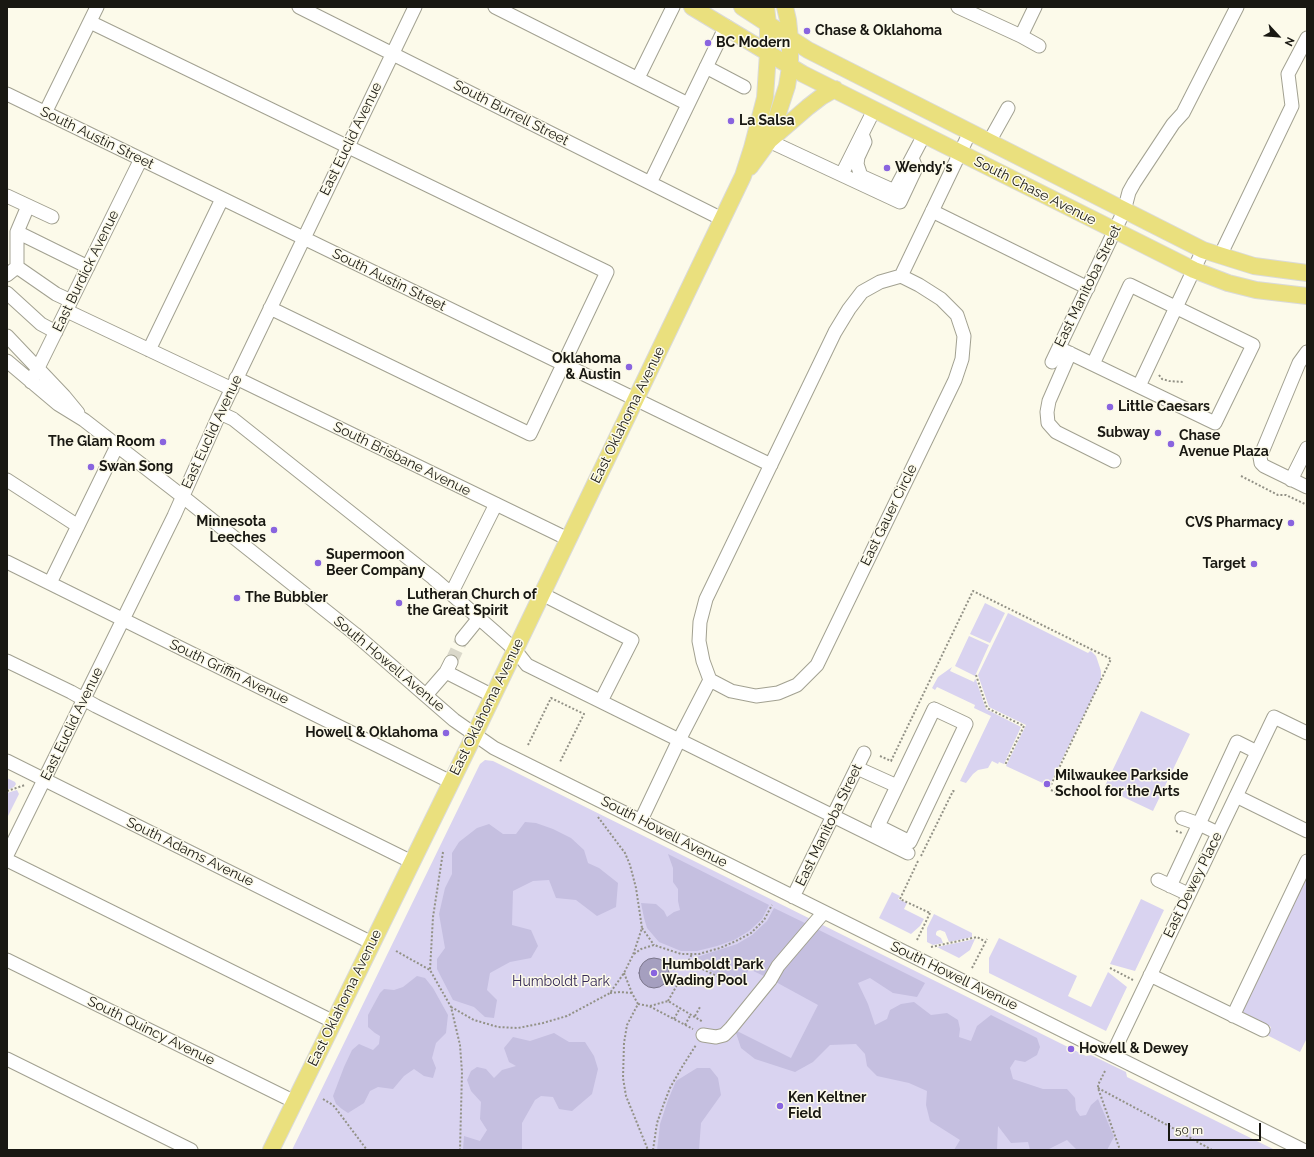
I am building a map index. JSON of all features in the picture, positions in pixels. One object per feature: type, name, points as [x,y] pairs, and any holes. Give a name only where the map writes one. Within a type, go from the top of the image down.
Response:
[{"type":"main road","name":"South Chase Avenue","points":[[692,7],[726,26],[790,67],[1194,270],[1228,283],[1249,288],[1307,296]]},
{"type":"main road","name":"South Chase Avenue","points":[[742,7],[808,50],[1203,250],[1254,266],[1307,273]]},
{"type":"main road","name":"East Oklahoma Avenue","points":[[271,1150],[493,696],[743,176],[765,98],[768,73],[768,24],[766,7]]},
{"type":"main road","name":"East Oklahoma Avenue","points":[[743,176],[769,141],[787,86],[790,67],[790,39],[785,7]]},
{"type":"main road","points":[[874,110],[885,88]]},
{"type":"main road","points":[[769,141],[808,107],[835,89]]},
{"type":"street","points":[[45,113],[97,7]]},
{"type":"street","name":"South Burrell Street","points":[[299,7],[722,219]]},
{"type":"street","name":"East Euclid Avenue","points":[[7,855],[174,516],[220,412],[415,7]]},
{"type":"street","points":[[495,7],[688,104]]},
{"type":"street","points":[[638,78],[673,7]]},
{"type":"street","points":[[958,7],[1021,36],[1039,46]]},
{"type":"street","points":[[1021,36],[1035,7]]},
{"type":"street","name":"East Manitoba Street","points":[[1052,362],[1064,351],[1088,288],[1124,210],[1129,192],[1173,124],[1183,112],[1232,9]]},
{"type":"street","points":[[90,22],[607,272],[530,434],[270,308]]},
{"type":"street","points":[[650,183],[726,26]]},
{"type":"street","points":[[1220,256],[1292,106],[1288,74],[1307,38]]},
{"type":"street","points":[[706,67],[744,87]]},
{"type":"street","name":"South Austin Street","points":[[7,94],[771,465]]},
{"type":"street","points":[[989,142],[1008,108]]},
{"type":"street","points":[[842,174],[874,110]]},
{"type":"street","points":[[640,820],[710,680],[703,661],[699,641],[700,622],[706,600],[835,332],[848,309],[862,292],[880,282],[901,276],[970,132]]},
{"type":"street","points":[[862,134],[865,142],[858,157],[857,164],[861,176],[890,190],[896,188],[924,135]]},
{"type":"street","points":[[769,141],[900,202],[916,168],[912,158]]},
{"type":"street","name":"East Burdick Avenue","points":[[32,382],[141,159]]},
{"type":"street","points":[[7,196],[52,217]]},
{"type":"street","points":[[150,350],[222,199]]},
{"type":"street","points":[[12,271],[17,232],[28,206]]},
{"type":"street","points":[[932,211],[1088,288]]},
{"type":"street","points":[[17,232],[88,266]]},
{"type":"street","points":[[1139,386],[1203,250]]},
{"type":"street","name":"South Brisbane Avenue","points":[[12,271],[56,294],[69,306],[150,350],[234,383],[496,504],[568,539]]},
{"type":"street","name":"East Gauer Circle","points":[[710,680],[731,691],[756,696],[778,693],[797,685],[817,665],[955,380],[962,358],[964,336],[957,315],[941,299],[901,276]]},
{"type":"street","points":[[1064,351],[1216,423],[1253,345],[1130,285],[1093,364]]},
{"type":"street","points":[[7,293],[41,324],[56,332]]},
{"type":"street","name":"South Howell Avenue","points":[[7,336],[64,396],[84,420]]},
{"type":"street","points":[[1064,351],[1066,365],[1049,401],[1046,412],[1048,423],[1056,432],[1114,461]]},
{"type":"street","points":[[1307,352],[1299,363],[1260,457],[1264,466],[1307,487]]},
{"type":"street","name":"South Howell Avenue","points":[[7,361],[58,404],[84,420],[182,496],[355,634],[454,720],[494,748],[1303,1150]]},
{"type":"street","points":[[220,412],[233,419],[452,594],[515,650],[527,665],[908,853]]},
{"type":"street","points":[[50,583],[117,446]]},
{"type":"street","points":[[1291,480],[1307,448]]},
{"type":"street","points":[[7,480],[78,526]]},
{"type":"street","points":[[452,594],[496,504]]},
{"type":"street","name":"South Griffin Avenue","points":[[7,562],[451,782]]},
{"type":"street","points":[[542,594],[632,640],[601,701]]},
{"type":"street","points":[[462,639],[479,618]]},
{"type":"street","points":[[7,661],[412,862]]},
{"type":"street","points":[[426,695],[448,667],[493,696]]},
{"type":"street","points":[[934,709],[966,724],[910,842],[878,826],[897,786],[934,709]]},
{"type":"street","name":"East Dewey Place","points":[[1112,1055],[1274,717],[1307,733]]},
{"type":"street","points":[[1170,886],[1237,742],[1257,752]]},
{"type":"street","name":"East Manitoba Street","points":[[793,897],[864,753]]},
{"type":"street","name":"South Adams Avenue","points":[[7,761],[372,943]]},
{"type":"street","points":[[857,768],[897,786]]},
{"type":"street","points":[[1236,796],[1307,831]]},
{"type":"street","points":[[1182,818],[1218,833]]},
{"type":"street","points":[[7,860],[334,1022]]},
{"type":"street","points":[[1233,1016],[1307,861]]},
{"type":"street","points":[[1158,880],[1188,894]]},
{"type":"street","points":[[704,1029],[716,1038],[724,1035],[770,980],[778,966],[824,912]]},
{"type":"street","name":"South Quincy Avenue","points":[[7,960],[295,1102]]},
{"type":"street","points":[[1150,975],[1263,1030]]},
{"type":"street","points":[[7,1059],[191,1150]]},
{"type":"path","points":[[1156,371],[1162,379],[1173,382],[1184,382]]},
{"type":"path","points":[[1241,476],[1278,495],[1286,495],[1307,505]]},
{"type":"path","points":[[880,756],[891,761],[973,591],[1111,659],[1051,789],[1061,795]]},
{"type":"path","points":[[976,675],[987,708],[1024,726],[1005,765]]},
{"type":"path","points":[[528,745],[551,698],[584,714],[560,762]]},
{"type":"path","points":[[7,791],[25,785]]},
{"type":"path","points":[[917,940],[931,912],[900,898],[953,790],[955,792]]},
{"type":"path","points":[[598,817],[624,853],[630,865],[636,888],[642,928],[654,945]]},
{"type":"path","points":[[1176,831],[1182,833]]},
{"type":"path","points":[[430,970],[433,917],[443,852]]},
{"type":"path","points":[[633,955],[640,949],[654,945],[681,954],[699,954],[720,948],[751,933],[764,920],[772,904]]},
{"type":"path","points":[[610,993],[624,973],[633,955],[642,928]]},
{"type":"path","points":[[931,947],[978,937],[986,942]]},
{"type":"path","points":[[972,968],[988,939]]},
{"type":"path","points":[[396,951],[430,970],[451,1008],[460,1045],[462,1072],[460,1150]]},
{"type":"path","points":[[692,954],[688,963],[723,979]]},
{"type":"path","points":[[1110,968],[1133,980]]},
{"type":"path","points":[[624,973],[638,1004]]},
{"type":"path","points":[[650,1006],[668,1001],[680,980]]},
{"type":"path","points":[[451,1008],[480,1022],[498,1027],[518,1028],[567,1016],[610,993],[632,993]]},
{"type":"path","points":[[668,1001],[695,1016],[704,1029]]},
{"type":"path","points":[[638,1004],[650,1006],[685,1025],[704,1029]]},
{"type":"path","points":[[638,1004],[627,1025],[623,1057],[623,1078],[626,1096],[648,1150]]},
{"type":"path","points":[[695,1016],[700,1007]]},
{"type":"path","points":[[673,1019],[680,1008]]},
{"type":"path","points":[[685,1025],[691,1014]]},
{"type":"path","points":[[652,1150],[657,1123],[670,1088],[704,1029]]},
{"type":"path","points":[[1105,1071],[1098,1088],[1120,1150]]},
{"type":"path","points":[[1098,1088],[1212,1150]]},
{"type":"path","points":[[323,1099],[338,1110],[367,1150]]},
{"type":"green space","points":[[985,603],[1005,613],[990,643],[970,634]]},
{"type":"green space","points":[[1008,613],[1088,653],[1090,651],[1092,652],[1096,656],[1101,671],[1099,684],[1049,786],[1006,766],[1026,725],[989,707],[978,675]]},
{"type":"green space","points":[[969,636],[989,645],[975,676],[955,666]]},
{"type":"green space","points":[[952,667],[950,671],[974,682],[975,679],[976,680],[986,709],[1021,727],[1004,764],[999,762],[998,764],[992,761],[988,768],[978,770],[966,783],[960,781],[991,716],[974,708],[975,705],[937,687],[935,690],[932,688],[938,677]]},
{"type":"green space","points":[[1141,711],[1190,734],[1153,811],[1104,788]]},
{"type":"green space","name":"Humboldt Park","points":[[485,760],[493,761],[1086,1056],[1091,1055],[1126,1072],[1127,1077],[1275,1150],[292,1150],[478,768]]},
{"type":"green space","points":[[7,778],[16,784],[14,787],[7,790]]},
{"type":"green space","points":[[17,790],[19,794],[7,818],[7,793]]},
{"type":"green space","points":[[1307,871],[1307,1038],[1300,1052],[1267,1035],[1271,1027],[1239,1011]]},
{"type":"green space","points":[[892,892],[900,896],[898,899],[907,903],[904,909],[924,919],[920,926],[911,934],[879,918]]},
{"type":"green space","points":[[1141,899],[1164,910],[1135,971],[1110,964]]},
{"type":"green space","points":[[934,914],[972,933],[972,937],[949,942],[945,932],[940,930],[937,931],[936,935],[941,938],[943,943],[933,945],[927,942],[927,928]]},
{"type":"green space","points":[[999,938],[1077,976],[1068,996],[1091,1007],[1108,972],[1127,987],[1106,1031],[989,973],[989,958]]},
{"type":"green space","points":[[975,939],[970,950],[959,958],[937,947]]},
{"type":"shaded area","points":[[525,822],[536,823],[553,829],[571,838],[584,850],[588,863],[599,868],[618,883],[616,907],[597,916],[576,900],[556,898],[549,880],[533,881],[513,891],[512,925],[531,930],[538,946],[531,958],[510,962],[490,973],[487,990],[497,1000],[494,1018],[485,1017],[474,1007],[453,1000],[437,969],[437,959],[445,948],[439,914],[445,888],[452,874],[452,853],[459,842],[477,828],[489,824],[503,834],[516,834]]},
{"type":"shaded area","points":[[668,854],[769,905],[762,919],[749,931],[734,940],[697,951],[681,951],[659,942],[647,928],[641,903],[656,904],[664,911],[667,917],[680,910],[678,889],[673,882],[673,868]]},
{"type":"shaded area","points":[[774,908],[809,925],[766,977],[749,969],[740,986],[692,962],[694,958],[737,944],[752,935],[767,921]]},
{"type":"shaded area","points":[[817,929],[925,983],[917,997],[893,993],[870,978],[858,983],[868,1004],[875,1025],[887,1019],[890,1010],[901,1004],[914,1002],[931,1015],[947,1013],[958,1020],[960,1029],[959,1037],[971,1041],[977,1026],[991,1015],[1037,1038],[1040,1047],[1037,1055],[1025,1062],[1015,1060],[1010,1068],[1013,1079],[1043,1089],[1067,1089],[1075,1098],[1076,1110],[1080,1116],[1086,1115],[1091,1105],[1098,1099],[1114,1137],[1107,1150],[1077,1150],[1067,1140],[1049,1150],[1030,1150],[1028,1142],[1011,1143],[998,1126],[997,1150],[954,1150],[960,1140],[930,1121],[926,1105],[927,1091],[909,1083],[877,1076],[867,1066],[865,1054],[856,1044],[830,1045],[813,1062],[795,1072],[755,1059],[741,1048],[735,1030],[791,1058],[818,1005],[774,981],[782,968]]},
{"type":"shaded area","name":"Humboldt Park Wading Pool","points":[[654,958],[660,959],[668,967],[668,979],[660,987],[654,988],[648,987],[640,979],[639,973],[640,967],[648,959]]},
{"type":"shaded area","points":[[417,976],[425,978],[433,988],[448,1015],[446,1033],[436,1043],[432,1058],[436,1068],[433,1078],[424,1076],[414,1069],[404,1076],[393,1089],[378,1087],[370,1091],[364,1103],[348,1113],[336,1104],[333,1096],[352,1050],[359,1044],[373,1050],[379,1044],[380,1036],[368,1027],[368,1015],[380,993],[384,989],[394,990],[403,987]]},
{"type":"shaded area","points":[[554,1033],[569,1042],[585,1042],[594,1056],[598,1069],[592,1094],[572,1111],[559,1109],[553,1097],[541,1096],[535,1100],[522,1123],[522,1150],[463,1150],[464,1136],[480,1141],[487,1130],[480,1119],[481,1102],[471,1091],[467,1080],[471,1071],[477,1067],[486,1069],[494,1078],[502,1070],[516,1066],[509,1062],[504,1048],[513,1037],[530,1041]]},
{"type":"shaded area","points":[[697,1068],[710,1068],[718,1078],[721,1095],[701,1123],[699,1150],[657,1150],[660,1124],[676,1081]]},
{"type":"tunnel","points":[[451,662],[462,639]]},
{"type":"place","name":"Chase & Oklahoma","points":[[807,31]]},
{"type":"place","name":"BC Modern","points":[[708,43]]},
{"type":"place","name":"La Salsa","points":[[731,121]]},
{"type":"place","name":"Wendy's","points":[[887,168]]},
{"type":"place","name":"Oklahoma & Austin","points":[[629,367]]},
{"type":"place","name":"Little Caesars","points":[[1110,407]]},
{"type":"place","name":"Subway","points":[[1158,433]]},
{"type":"place","name":"The Glam Room","points":[[163,442]]},
{"type":"place","name":"Chase Avenue Plaza","points":[[1171,444]]},
{"type":"place","name":"Swan Song","points":[[91,467]]},
{"type":"place","name":"CVS Pharmacy","points":[[1291,523]]},
{"type":"place","name":"Minnesota Leeches","points":[[274,530]]},
{"type":"place","name":"Supermoon Beer Company","points":[[318,563]]},
{"type":"place","name":"Target","points":[[1254,564]]},
{"type":"place","name":"The Bubbler","points":[[237,598]]},
{"type":"place","name":"Lutheran Church of the Great Spirit","points":[[399,603]]},
{"type":"place","name":"Howell & Oklahoma","points":[[446,733]]},
{"type":"place","name":"Milwaukee Parkside School for the Arts","points":[[1047,784]]},
{"type":"place","name":"Humboldt Park Wading Pool","points":[[654,973]]},
{"type":"place","name":"Howell & Dewey","points":[[1071,1049]]},
{"type":"place","name":"Ken Keltner Field","points":[[780,1106]]}]
